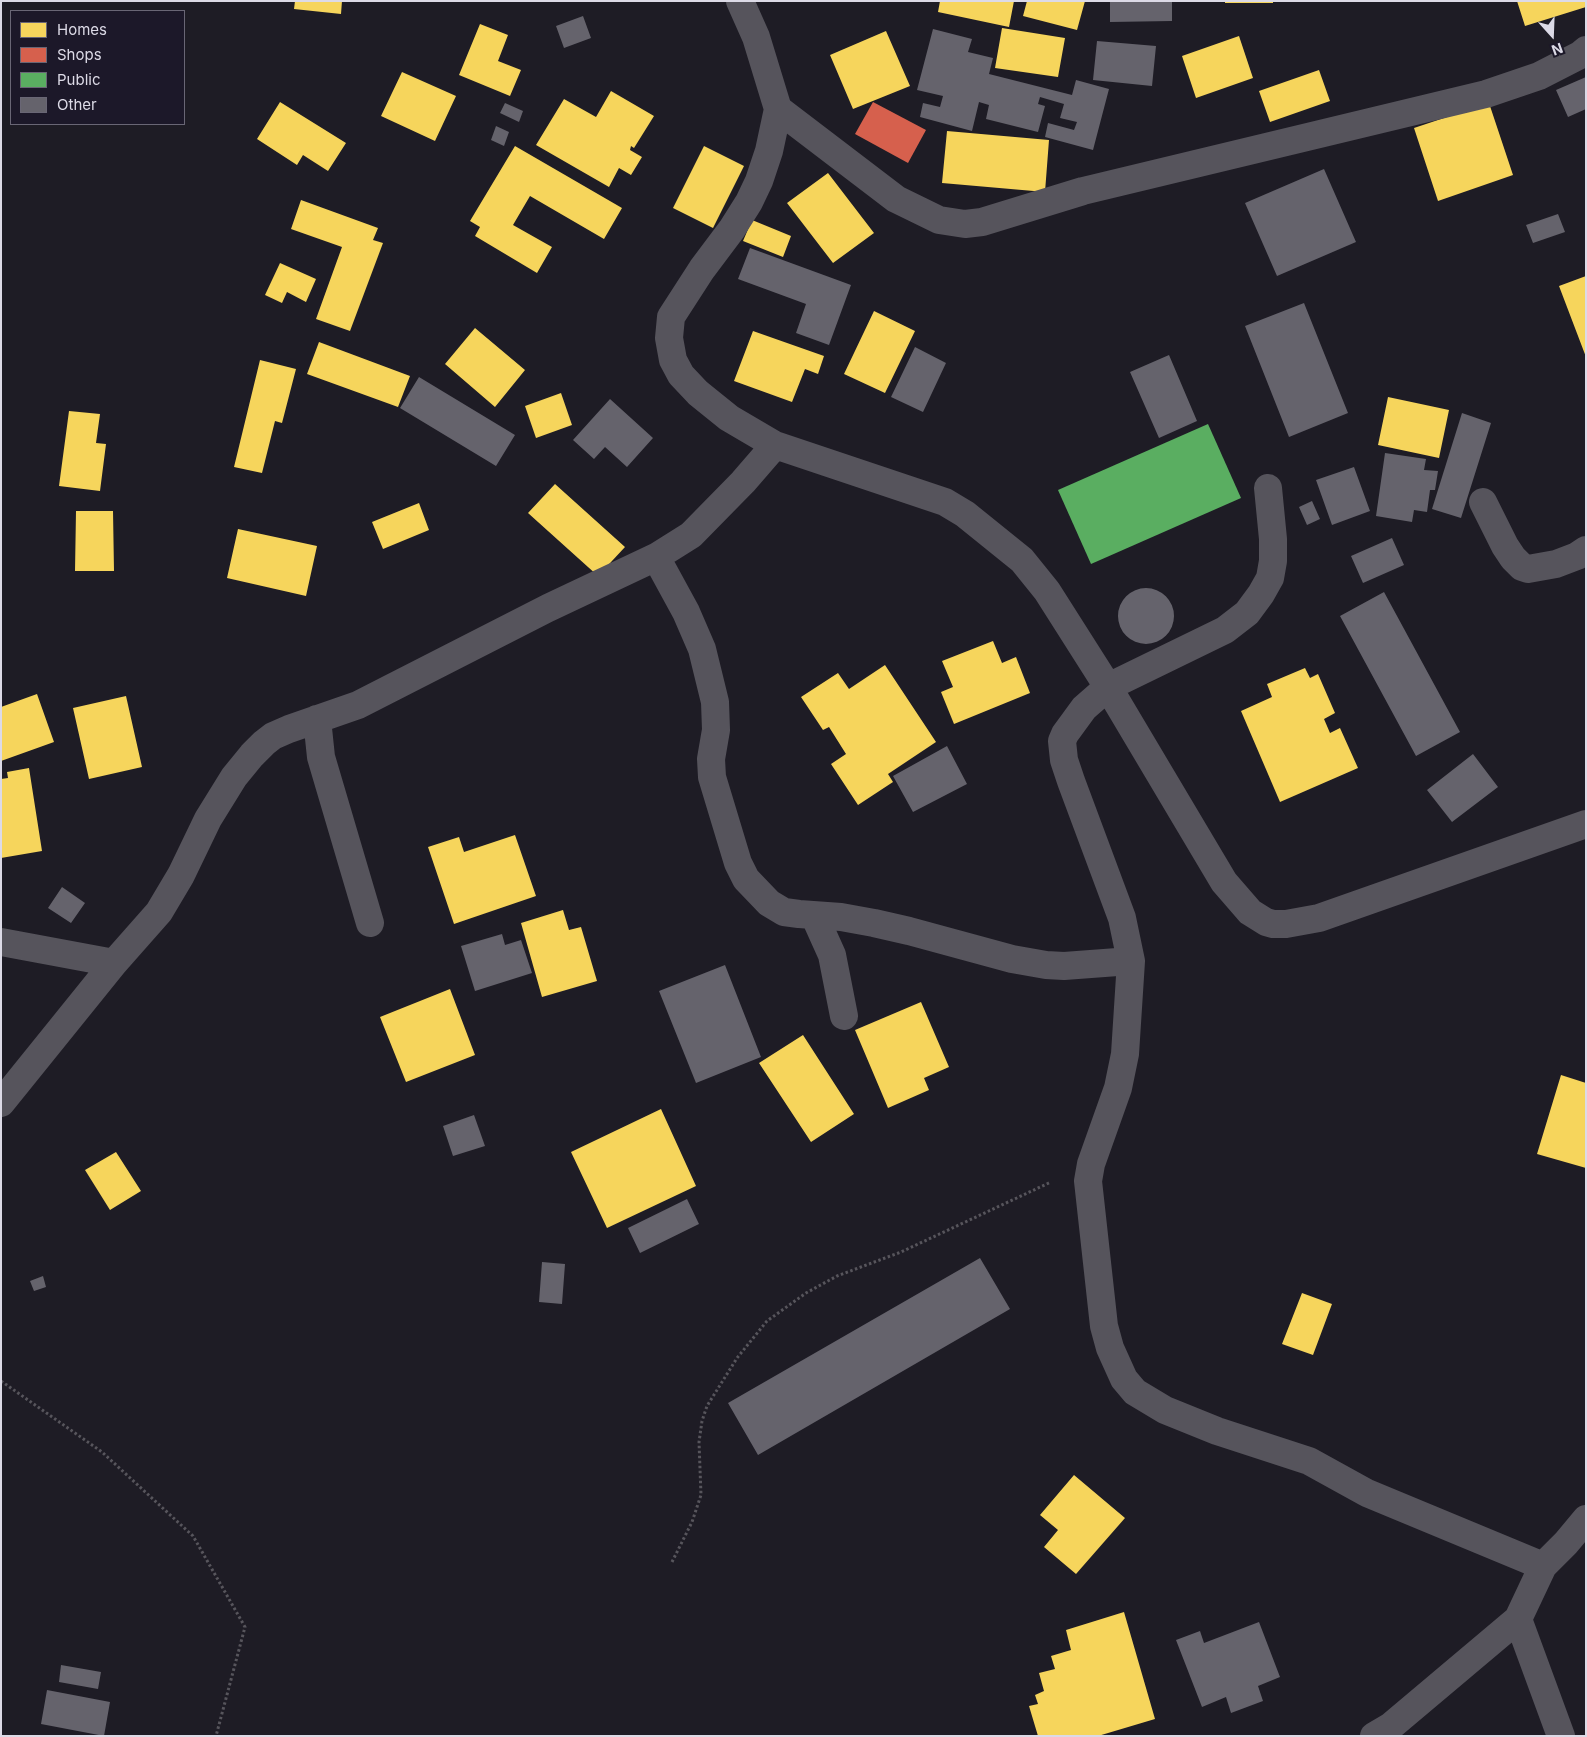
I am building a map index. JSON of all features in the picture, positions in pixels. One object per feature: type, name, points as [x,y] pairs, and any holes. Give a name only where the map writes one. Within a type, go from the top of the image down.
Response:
[{"type":"street","points":[[740,1],[756,37],[778,109],[769,151],[759,181],[749,202],[673,312],[669,338],[670,351],[675,366],[686,381],[729,418],[775,445],[945,502],[965,514],[1022,560],[1047,591],[1108,687],[1224,882],[1250,912],[1270,924],[1300,922],[1333,913],[1586,824]]},
{"type":"street","points":[[778,109],[896,199],[939,220],[965,224],[982,222],[1083,191],[1486,94],[1539,76],[1586,50]]},
{"type":"street","points":[[1,1103],[114,963],[159,912],[181,875],[208,819],[234,777],[252,755],[273,736],[358,705],[548,608],[656,557],[691,535],[743,482],[775,445]]},
{"type":"street","points":[[1268,488],[1274,539],[1273,561],[1270,578],[1247,613],[1225,630],[1108,687],[1084,708],[1065,734],[1062,748],[1071,781],[1122,918],[1131,961],[1125,1054],[1118,1088],[1091,1164],[1088,1181],[1088,1196],[1104,1326],[1117,1366],[1124,1379],[1135,1392],[1165,1410],[1217,1432],[1309,1460],[1367,1493],[1543,1566]]},
{"type":"street","points":[[1484,502],[1509,552],[1513,558],[1528,570],[1568,560],[1586,550]]},
{"type":"street","points":[[656,557],[686,612],[702,650],[715,702],[716,730],[711,760],[712,777],[742,872],[760,895],[777,909],[799,914],[841,917],[874,923],[1012,959],[1064,966],[1131,961]]},
{"type":"street","points":[[317,719],[321,757],[370,923]]},
{"type":"street","points":[[814,915],[832,955],[844,1016]]},
{"type":"street","points":[[1,942],[114,963]]},
{"type":"street","points":[[1374,1736],[1391,1726],[1518,1619],[1543,1566],[1576,1542],[1586,1519]]},
{"type":"street","points":[[1518,1619],[1560,1736]]},
{"type":"path","points":[[672,1562],[692,1522],[701,1495],[699,1442],[702,1421],[707,1406],[737,1358],[767,1321],[806,1293],[837,1276],[901,1252],[1091,1164]]},
{"type":"path","points":[[1,1381],[102,1452],[193,1536],[245,1627],[216,1736]]},
{"type":"building: Homes","points":[[295,1],[342,1],[341,14],[294,9]]},
{"type":"building: Homes","points":[[940,1],[1014,1],[1009,27],[938,12]]},
{"type":"building: Homes","points":[[1027,1],[1085,1],[1077,30],[1023,16]]},
{"type":"building: Homes","points":[[1225,1],[1273,1],[1273,3],[1225,3]]},
{"type":"building: Homes","points":[[1517,1],[1586,1],[1586,7],[1525,26]]},
{"type":"building: Homes","points":[[480,24],[508,35],[498,61],[521,70],[510,96],[459,75]]},
{"type":"building: Homes","points":[[1002,28],[1065,38],[1058,77],[995,68]]},
{"type":"building: Homes","points":[[886,31],[910,86],[853,109],[830,55]]},
{"type":"building: Homes","points":[[1239,36],[1253,78],[1196,98],[1182,56]]},
{"type":"building: Homes","points":[[1319,70],[1330,101],[1270,122],[1259,91]]},
{"type":"building: Homes","points":[[402,72],[456,96],[435,141],[381,116]]},
{"type":"building: Homes","points":[[611,91],[654,116],[634,148],[631,146],[630,150],[642,157],[631,175],[619,168],[609,187],[536,145],[564,99],[596,117]]},
{"type":"building: Homes","points":[[280,102],[346,143],[328,171],[303,155],[297,165],[257,139]]},
{"type":"building: Homes","points":[[1489,103],[1513,175],[1438,201],[1414,128]]},
{"type":"building: Homes","points":[[947,131],[1049,140],[1045,192],[942,183]]},
{"type":"building: Homes","points":[[515,146],[622,208],[604,239],[530,196],[513,225],[552,247],[537,273],[475,236],[480,227],[470,221]]},
{"type":"building: Homes","points":[[704,146],[744,166],[713,228],[673,208]]},
{"type":"building: Homes","points":[[828,173],[874,233],[833,263],[787,203]]},
{"type":"building: Homes","points":[[301,200],[378,228],[373,240],[383,243],[350,331],[316,319],[342,247],[291,229]]},
{"type":"building: Homes","points":[[752,220],[791,236],[783,257],[743,241]]},
{"type":"building: Homes","points":[[280,263],[316,279],[306,302],[287,292],[282,303],[265,295]]},
{"type":"building: Homes","points":[[1586,276],[1586,357],[1559,286]]},
{"type":"building: Homes","points":[[874,311],[915,331],[885,393],[844,374]]},
{"type":"building: Homes","points":[[475,328],[525,370],[495,407],[445,364]]},
{"type":"building: Homes","points":[[753,331],[824,356],[818,374],[805,369],[792,402],[734,381]]},
{"type":"building: Homes","points":[[319,342],[410,376],[398,407],[307,374]]},
{"type":"building: Homes","points":[[260,360],[296,369],[282,423],[275,421],[262,473],[234,467]]},
{"type":"building: Homes","points":[[561,393],[572,425],[536,438],[525,406]]},
{"type":"building: Homes","points":[[1388,397],[1449,410],[1439,458],[1378,445]]},
{"type":"building: Homes","points":[[69,411],[100,414],[96,443],[106,444],[100,491],[59,486]]},
{"type":"building: Homes","points":[[555,484],[625,547],[598,576],[528,513]]},
{"type":"building: Homes","points":[[419,503],[429,530],[383,549],[372,522]]},
{"type":"building: Homes","points":[[76,511],[113,511],[114,571],[75,571]]},
{"type":"building: Homes","points":[[238,529],[317,546],[306,596],[227,578]]},
{"type":"building: Homes","points":[[993,641],[1002,663],[1016,657],[1030,693],[954,724],[941,692],[953,687],[942,661]]},
{"type":"building: Homes","points":[[885,665],[936,742],[888,774],[893,782],[858,805],[831,764],[846,754],[829,727],[823,730],[801,697],[838,673],[849,689]]},
{"type":"building: Homes","points":[[1305,668],[1310,678],[1318,674],[1335,713],[1324,719],[1330,733],[1340,728],[1358,768],[1280,802],[1241,711],[1272,697],[1267,684]]},
{"type":"building: Homes","points":[[37,694],[54,742],[1,761],[1,707]]},
{"type":"building: Homes","points":[[126,696],[142,767],[89,779],[73,708]]},
{"type":"building: Homes","points":[[29,768],[42,851],[1,858],[1,779],[8,778],[7,772]]},
{"type":"building: Homes","points":[[515,835],[536,896],[454,924],[428,847],[459,837],[464,852]]},
{"type":"building: Homes","points":[[563,910],[569,930],[581,927],[597,981],[542,997],[521,923]]},
{"type":"building: Homes","points":[[450,989],[475,1055],[406,1082],[380,1017]]},
{"type":"building: Homes","points":[[921,1002],[949,1067],[924,1078],[929,1090],[888,1108],[855,1030]]},
{"type":"building: Homes","points":[[803,1035],[854,1114],[811,1142],[759,1063]]},
{"type":"building: Homes","points":[[1561,1075],[1586,1083],[1586,1168],[1537,1154]]},
{"type":"building: Homes","points":[[661,1109],[696,1186],[607,1228],[571,1152]]},
{"type":"building: Homes","points":[[116,1152],[141,1191],[110,1210],[85,1170]]},
{"type":"building: Homes","points":[[1302,1293],[1332,1304],[1313,1355],[1282,1344]]},
{"type":"building: Homes","points":[[1074,1475],[1125,1518],[1076,1574],[1044,1547],[1058,1530],[1040,1515]]},
{"type":"building: Homes","points":[[1124,1612],[1155,1719],[1098,1736],[1038,1736],[1029,1706],[1038,1704],[1035,1695],[1044,1691],[1039,1673],[1055,1669],[1051,1656],[1071,1650],[1066,1630]]},
{"type":"building: Shops","points":[[873,102],[926,130],[908,163],[855,134]]},
{"type":"building: Public","points":[[1208,424],[1241,498],[1091,564],[1058,490]]},
{"type":"building: Other","points":[[1110,1],[1172,1],[1172,21],[1110,22]]},
{"type":"building: Other","points":[[583,16],[591,38],[564,48],[556,26]]},
{"type":"building: Other","points":[[933,29],[972,39],[968,52],[993,58],[989,74],[1072,95],[1076,80],[1109,89],[1093,150],[1045,137],[1048,123],[1074,130],[1077,122],[1060,118],[1064,104],[1040,97],[1038,104],[1045,106],[1038,132],[986,119],[989,105],[979,102],[972,131],[920,117],[923,103],[940,107],[943,96],[917,90]]},
{"type":"building: Other","points":[[1097,41],[1156,46],[1152,86],[1093,80]]},
{"type":"building: Other","points":[[1586,77],[1586,109],[1568,117],[1556,90]]},
{"type":"building: Other","points":[[505,103],[523,111],[519,122],[500,113]]},
{"type":"building: Other","points":[[496,126],[509,132],[504,146],[491,140]]},
{"type":"building: Other","points":[[1324,169],[1356,242],[1277,276],[1245,203]]},
{"type":"building: Other","points":[[1558,214],[1565,232],[1533,243],[1526,225]]},
{"type":"building: Other","points":[[750,248],[851,285],[829,345],[796,333],[806,304],[738,279]]},
{"type":"building: Other","points":[[1304,303],[1348,413],[1289,437],[1245,326]]},
{"type":"building: Other","points":[[915,347],[946,363],[923,412],[891,397]]},
{"type":"building: Other","points":[[1169,355],[1197,421],[1159,438],[1130,372]]},
{"type":"building: Other","points":[[419,377],[515,435],[496,466],[400,408]]},
{"type":"building: Other","points":[[610,399],[653,438],[627,467],[605,447],[594,459],[573,440]]},
{"type":"building: Other","points":[[1462,413],[1491,423],[1461,518],[1432,509]]},
{"type":"building: Other","points":[[1385,453],[1426,459],[1424,470],[1438,471],[1435,490],[1430,490],[1427,512],[1414,510],[1412,522],[1376,516]]},
{"type":"building: Other","points":[[1354,467],[1370,511],[1332,525],[1316,480]]},
{"type":"building: Other","points":[[1312,501],[1320,519],[1307,525],[1299,507]]},
{"type":"building: Other","points":[[1392,538],[1404,565],[1363,583],[1351,556]]},
{"type":"building: Other","points":[[1141,588],[1151,588],[1166,596],[1172,605],[1174,616],[1172,627],[1166,636],[1151,644],[1141,644],[1130,639],[1123,632],[1118,621],[1118,611],[1123,600],[1130,593]]},
{"type":"building: Other","points":[[1384,592],[1460,732],[1416,756],[1340,616]]},
{"type":"building: Other","points":[[947,746],[967,784],[913,812],[893,776]]},
{"type":"building: Other","points":[[1473,754],[1498,787],[1452,822],[1427,790]]},
{"type":"building: Other","points":[[62,887],[85,903],[71,923],[48,908]]},
{"type":"building: Other","points":[[502,934],[505,945],[521,940],[532,973],[475,991],[461,946]]},
{"type":"building: Other","points":[[725,965],[761,1057],[696,1083],[659,991]]},
{"type":"building: Other","points":[[474,1115],[485,1146],[453,1156],[443,1126]]},
{"type":"building: Other","points":[[687,1199],[699,1224],[640,1253],[628,1228]]},
{"type":"building: Other","points":[[980,1258],[1010,1309],[758,1455],[728,1403]]},
{"type":"building: Other","points":[[542,1262],[565,1264],[562,1304],[539,1302]]},
{"type":"building: Other","points":[[43,1276],[46,1287],[34,1291],[30,1281]]},
{"type":"building: Other","points":[[1259,1622],[1280,1677],[1258,1686],[1263,1701],[1231,1713],[1226,1697],[1202,1707],[1176,1640],[1200,1631],[1204,1643]]},
{"type":"building: Other","points":[[61,1665],[101,1672],[98,1689],[59,1682]]},
{"type":"building: Other","points":[[47,1690],[110,1702],[104,1736],[41,1724]]}]
